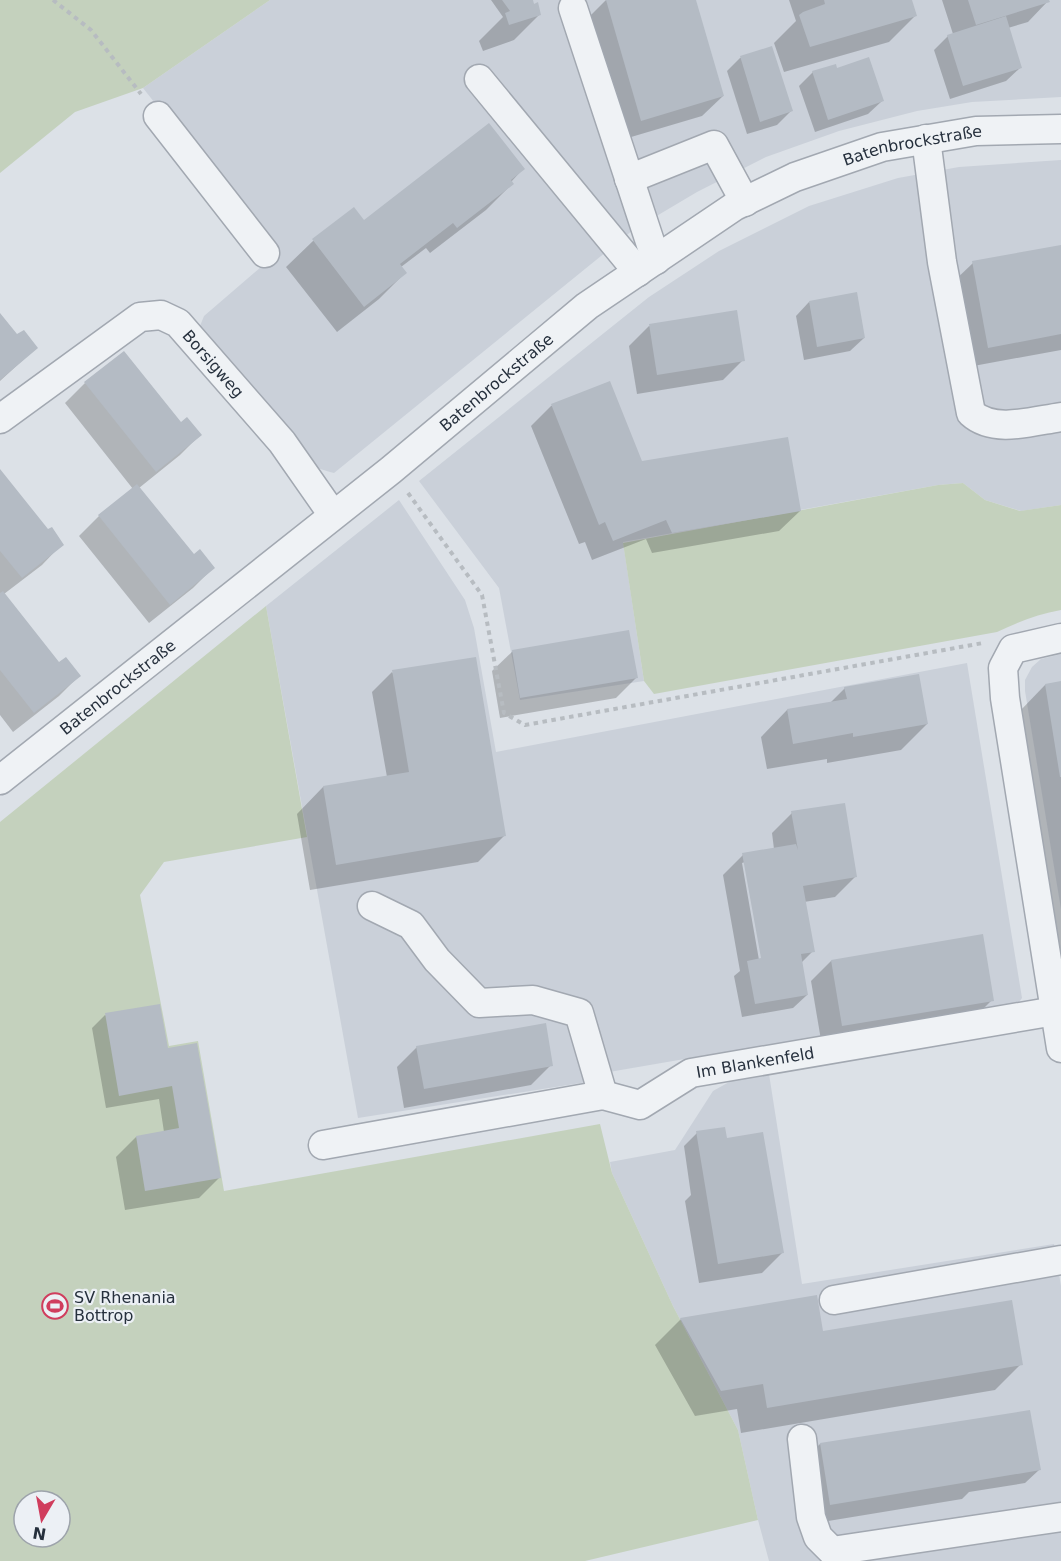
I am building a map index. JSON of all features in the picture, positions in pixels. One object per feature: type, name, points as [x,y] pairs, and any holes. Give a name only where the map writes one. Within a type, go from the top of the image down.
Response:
[{"type":"street","points":[[573,8],[629,179],[647,266]]},
{"type":"street","points":[[480,79],[647,266]]},
{"type":"street","points":[[158,116],[265,253]]},
{"type":"street","name":"Batenbrockstraße","points":[[0,780],[391,470],[587,306],[735,206],[795,177],[882,147],[976,131],[1061,129]]},
{"type":"street","points":[[926,139],[942,262],[971,413],[977,419],[1003,425],[1061,417]]},
{"type":"street","points":[[629,179],[714,145],[745,202]]},
{"type":"street","name":"Borsigweg","points":[[0,418],[140,317],[161,315],[178,323],[282,442],[333,515]]},
{"type":"street","points":[[1061,638],[1013,649],[1003,668],[1005,698],[1055,969],[1055,1011],[1061,1048]]},
{"type":"street","points":[[372,906],[411,926],[436,960],[479,1003],[533,1000],[579,1013],[603,1095]]},
{"type":"street","name":"Im Blankenfeld","points":[[323,1145],[603,1095],[640,1105],[692,1073],[1055,1011]]},
{"type":"street","points":[[834,1300],[1061,1260]]},
{"type":"street","points":[[802,1439],[811,1517],[818,1537],[832,1551],[1061,1517]]},
{"type":"path","points":[[52,0],[90,30],[158,116]]},
{"type":"path","points":[[391,470],[482,595],[504,713],[525,725],[984,642],[1013,649]]},
{"type":"shaded area","points":[[270,0],[1061,0],[1061,97],[972,102],[917,111],[839,131],[766,157],[697,192],[633,230],[334,473],[314,467],[200,326],[204,316],[275,255],[143,88]]},
{"type":"shaded area","points":[[1061,160],[1061,505],[1021,511],[985,500],[963,483],[938,485],[623,542],[644,681],[520,700],[499,588],[419,481],[649,297],[719,251],[809,206],[898,178],[959,167]]},
{"type":"shaded area","points":[[399,500],[465,600],[474,628],[496,752],[967,663],[1022,998],[1019,1002],[1006,1008],[586,1076],[587,1082],[358,1118],[266,606]]},
{"type":"shaded area","points":[[1061,654],[1061,909],[1025,680],[1032,667],[1041,659]]},
{"type":"shaded area","points":[[769,1074],[802,1284],[1054,1244],[1061,1286],[1061,1561],[769,1561],[738,1430],[673,1306],[612,1173],[610,1162],[675,1150],[713,1091],[731,1081]]},
{"type":"green space","points":[[0,0],[270,0],[143,88],[75,112],[0,173]]},
{"type":"green space","points":[[963,483],[985,500],[1020,511],[1061,505],[1061,610],[1028,619],[997,632],[654,694],[644,681],[623,543],[938,485]]},
{"type":"green space","points":[[266,606],[307,837],[164,862],[140,895],[169,1046],[198,1041],[224,1191],[600,1124],[612,1173],[673,1306],[738,1430],[758,1520],[585,1561],[0,1561],[0,822]]},
{"type":"building","points":[[502,0],[533,0],[534,4],[538,2],[541,15],[509,25],[505,13],[510,11]]},
{"type":"building","points":[[606,0],[696,0],[724,96],[641,121]]},
{"type":"building","points":[[824,0],[912,0],[917,16],[810,47],[799,15],[825,4]]},
{"type":"building","points":[[968,0],[1049,0],[1050,2],[976,25]]},
{"type":"building","points":[[1006,16],[1022,68],[963,86],[947,35]]},
{"type":"building","points":[[772,46],[793,111],[760,122],[740,56]]},
{"type":"building","points":[[869,57],[884,101],[828,120],[812,71],[836,64],[837,68]]},
{"type":"building","points":[[489,123],[525,169],[511,180],[514,184],[457,228],[453,223],[400,264],[407,273],[364,307],[312,239],[354,207],[364,220]]},
{"type":"building","points":[[1061,245],[1061,334],[988,348],[972,261]]},
{"type":"building","points":[[857,292],[865,338],[817,347],[809,301]]},
{"type":"building","points":[[737,310],[745,361],[657,375],[649,324]]},
{"type":"building","points":[[0,313],[17,334],[24,330],[38,348],[0,380]]},
{"type":"building","points":[[124,351],[181,422],[187,417],[202,435],[156,472],[84,382]]},
{"type":"building","points":[[610,381],[642,461],[788,437],[801,511],[672,533],[666,520],[613,541],[605,522],[599,525],[551,404]]},
{"type":"building","points":[[0,469],[48,529],[52,527],[64,545],[22,578],[0,551]]},
{"type":"building","points":[[137,484],[194,554],[200,549],[215,568],[170,605],[98,515]]},
{"type":"building","points":[[3,591],[59,662],[66,657],[81,676],[34,713],[0,670],[0,593]]},
{"type":"building","points":[[629,630],[638,678],[520,698],[512,650]]},
{"type":"building","points":[[476,657],[506,836],[336,865],[323,786],[409,772],[392,670]]},
{"type":"building","points":[[919,674],[928,724],[853,737],[853,733],[793,744],[787,709],[847,699],[844,687]]},
{"type":"building","points":[[1061,681],[1061,777],[1060,777],[1045,684]]},
{"type":"building","points":[[845,803],[857,877],[803,886],[815,952],[801,954],[808,995],[755,1004],[747,961],[761,958],[742,853],[796,844],[798,850],[791,811]]},
{"type":"building","points":[[983,934],[994,1001],[842,1026],[831,960]]},
{"type":"building","points":[[160,1004],[168,1048],[197,1043],[221,1178],[145,1191],[136,1136],[179,1128],[172,1086],[119,1096],[105,1013]]},
{"type":"building","points":[[546,1023],[553,1066],[424,1089],[416,1046]]},
{"type":"building","points":[[725,1127],[727,1138],[763,1132],[784,1253],[718,1264],[696,1131]]},
{"type":"building","points":[[817,1295],[823,1331],[1012,1300],[1023,1365],[767,1408],[763,1384],[721,1391],[680,1318]]},
{"type":"building","points":[[1030,1410],[1041,1470],[830,1505],[820,1443]]},
{"type":"place","name":"SV Rhenania Bottrop","points":[[55,1306]]}]
